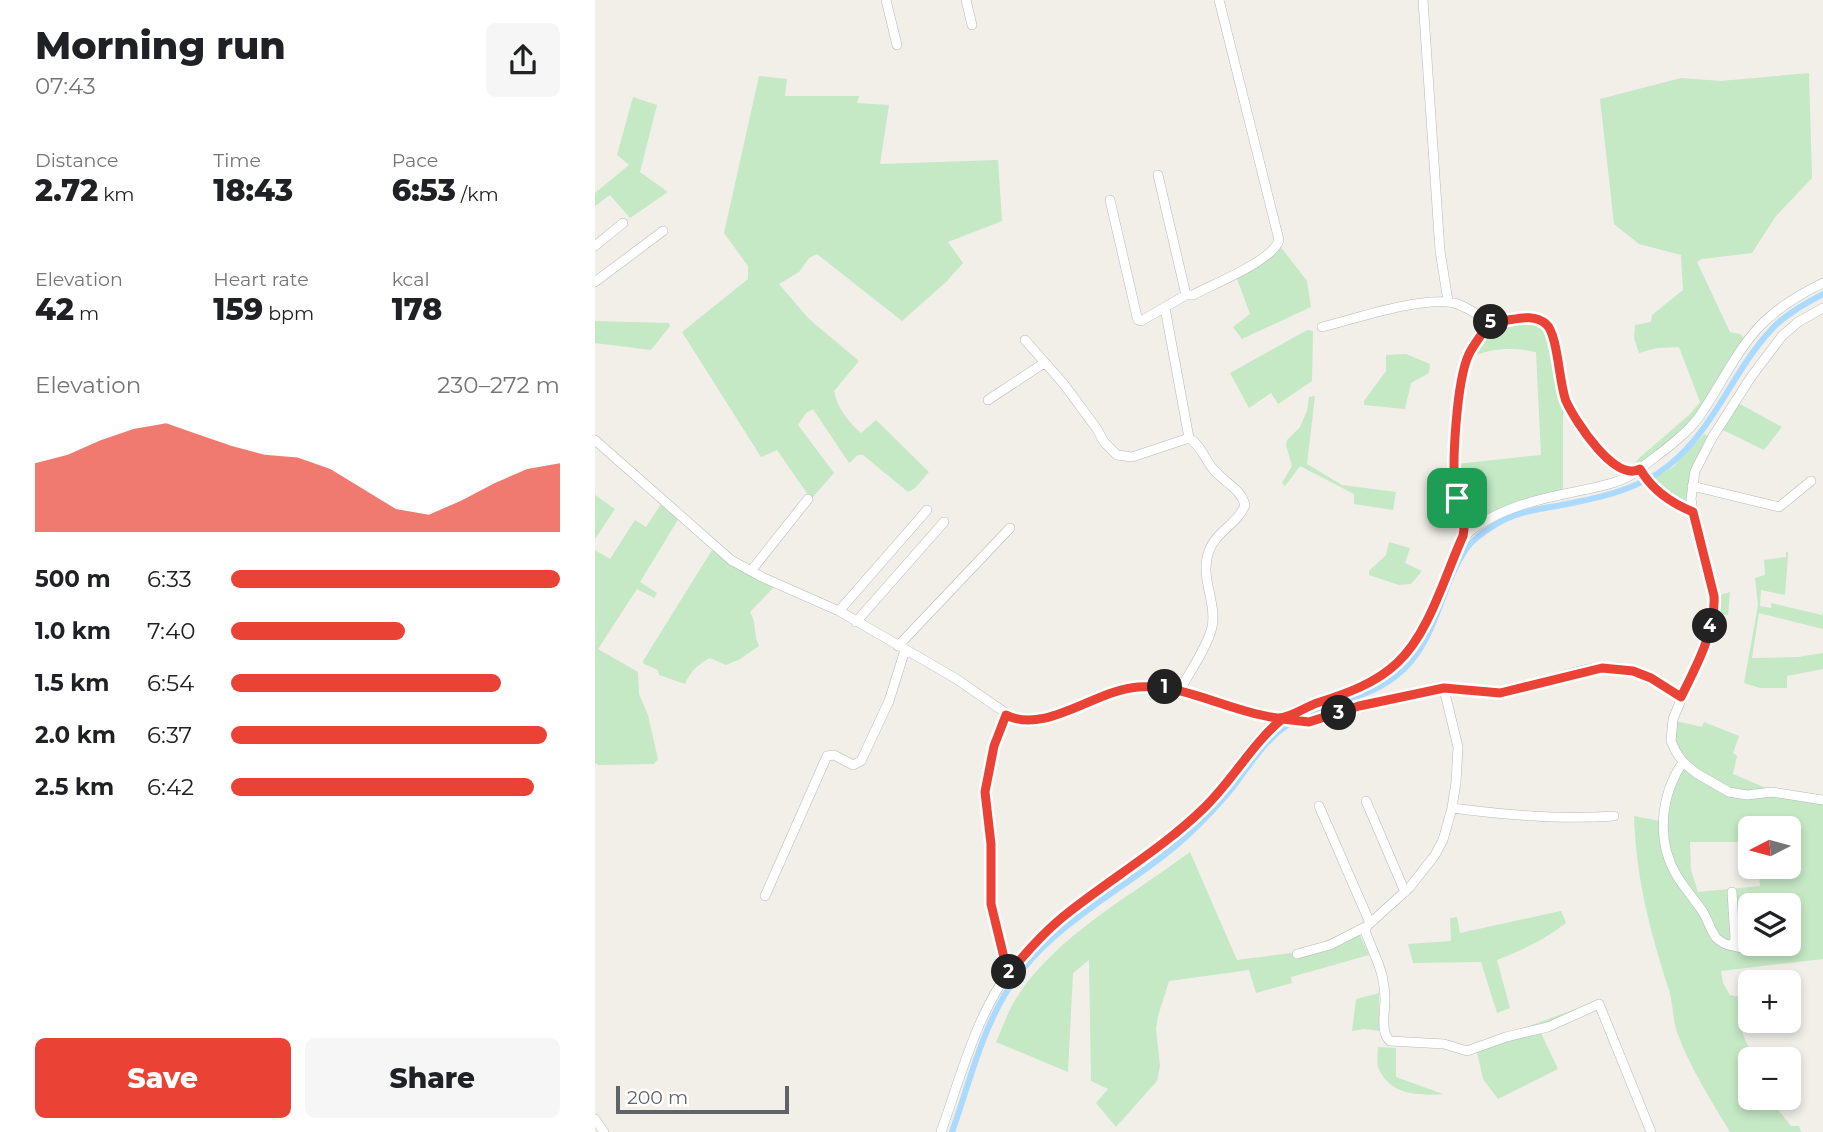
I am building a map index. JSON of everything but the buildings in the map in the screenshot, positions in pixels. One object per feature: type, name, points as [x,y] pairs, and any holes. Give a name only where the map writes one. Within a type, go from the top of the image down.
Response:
[{"type":"street","points":[[886,0],[897,45]]},
{"type":"street","points":[[966,0],[972,25]]},
{"type":"street","points":[[1110,200],[1138,320],[1255,263],[1273,251],[1279,240],[1219,0]]},
{"type":"street","points":[[1423,0],[1440,251],[1448,302]]},
{"type":"street","points":[[1158,174],[1186,295]]},
{"type":"street","points":[[595,246],[623,223]]},
{"type":"street","points":[[595,282],[663,231]]},
{"type":"street","points":[[1463,536],[1500,512],[1616,482],[1639,471],[1692,425],[1761,324],[1799,296],[1823,284]]},
{"type":"street","points":[[1322,327],[1403,307],[1448,302],[1499,323],[1535,318],[1550,327],[1566,400],[1576,419],[1595,445],[1614,464],[1625,471],[1639,471]]},
{"type":"street","points":[[1165,308],[1189,438]]},
{"type":"street","points":[[1823,308],[1798,322],[1770,350],[1701,457],[1692,486],[1693,512],[1714,596],[1714,609],[1704,645],[1681,697],[1671,730],[1671,741],[1683,762],[1729,792],[1747,795],[1773,792],[1823,800]]},
{"type":"street","points":[[941,1132],[987,1009],[1008,974],[1040,937],[1064,915],[1166,841],[1205,807],[1266,732],[1284,719],[1370,682],[1398,663],[1427,619],[1463,536],[1462,517],[1453,484],[1459,406],[1467,360],[1489,321]]},
{"type":"street","points":[[1025,340],[1063,383],[1104,442],[1117,455],[1132,457],[1189,438],[1195,441],[1214,470],[1238,492],[1245,505],[1240,514],[1214,539],[1209,551],[1205,576],[1213,618],[1212,627],[1180,690]]},
{"type":"street","points":[[988,400],[1044,363]]},
{"type":"street","points":[[595,440],[714,546],[751,571],[839,611],[963,683],[1016,720],[1034,722],[1124,689],[1160,687],[1180,690],[1250,713],[1303,722],[1376,702],[1444,688],[1500,693],[1602,668],[1633,671],[1651,678],[1681,697]]},
{"type":"street","points":[[1639,471],[1649,484],[1680,507],[1693,512]]},
{"type":"street","points":[[1692,486],[1779,507],[1811,481]]},
{"type":"street","points":[[751,571],[808,499]]},
{"type":"street","points":[[839,611],[927,510]]},
{"type":"street","points":[[856,622],[944,522]]},
{"type":"street","points":[[765,896],[827,757],[830,754],[853,765],[861,761],[889,701],[902,648],[1010,528]]},
{"type":"street","points":[[1297,954],[1329,945],[1368,924],[1405,892],[1435,855],[1443,840],[1452,808],[1458,747],[1444,688]]},
{"type":"street","points":[[1006,715],[994,746],[985,792],[991,844],[991,904],[1008,974]]},
{"type":"street","points":[[1683,762],[1676,773],[1664,811],[1667,852],[1678,878],[1701,910],[1717,940],[1721,944],[1738,947]]},
{"type":"street","points":[[1366,801],[1405,892]]},
{"type":"street","points":[[1319,806],[1368,924],[1365,931],[1381,968],[1385,1033],[1390,1041],[1444,1044],[1467,1051],[1506,1037],[1548,1027],[1599,1004],[1651,1132]]},
{"type":"street","points":[[1452,808],[1566,817],[1614,816]]},
{"type":"street","points":[[1732,892],[1735,938],[1733,946]]},
{"type":"street","points":[[595,1119],[604,1132]]},
{"type":"green space","points":[[1809,73],[1812,178],[1776,216],[1752,253],[1702,259],[1697,262],[1730,332],[1740,334],[1745,339],[1695,417],[1683,431],[1634,468],[1638,459],[1689,415],[1700,402],[1679,347],[1657,348],[1639,353],[1634,338],[1635,325],[1651,322],[1652,315],[1683,290],[1681,255],[1639,244],[1614,224],[1600,99],[1681,78],[1721,81]]},
{"type":"green space","points":[[759,76],[787,79],[785,96],[859,96],[857,103],[889,105],[880,164],[998,160],[1002,221],[948,242],[963,263],[902,321],[817,254],[809,258],[799,272],[779,284],[809,319],[859,361],[834,391],[840,408],[848,419],[861,433],[876,420],[929,472],[908,492],[863,455],[858,455],[849,463],[813,409],[806,413],[798,425],[834,473],[811,499],[777,450],[761,457],[682,332],[748,279],[748,266],[724,233]]},
{"type":"green space","points":[[633,97],[657,105],[640,172],[668,192],[630,218],[610,195],[595,206],[595,193],[629,165],[617,155]]},
{"type":"green space","points":[[1280,246],[1307,281],[1311,307],[1242,339],[1233,327],[1250,314],[1236,276]]},
{"type":"green space","points":[[595,321],[669,323],[670,326],[651,350],[595,343]]},
{"type":"green space","points":[[1535,322],[1546,331],[1567,409],[1563,414],[1563,490],[1513,504],[1466,526],[1458,491],[1456,464],[1541,455],[1536,352],[1503,349],[1471,357],[1482,341],[1497,328]]},
{"type":"green space","points":[[1307,330],[1313,331],[1312,381],[1278,404],[1271,393],[1249,408],[1230,373]]},
{"type":"green space","points":[[1406,354],[1430,364],[1429,373],[1411,383],[1405,409],[1364,405],[1364,401],[1386,371],[1386,355]]},
{"type":"green space","points":[[1315,396],[1307,464],[1342,485],[1396,492],[1393,510],[1354,504],[1354,494],[1300,466],[1285,486],[1282,483],[1292,466],[1287,440],[1300,427],[1307,411],[1309,397]]},
{"type":"green space","points":[[1738,403],[1782,427],[1764,450],[1721,429]]},
{"type":"green space","points":[[1704,434],[1709,437],[1694,463],[1688,502],[1685,505],[1650,481],[1673,467]]},
{"type":"green space","points":[[595,495],[615,509],[595,539]]},
{"type":"green space","points":[[661,504],[679,518],[640,582],[657,593],[654,598],[637,589],[598,649],[638,672],[639,694],[648,715],[658,759],[654,764],[599,765],[595,763],[595,550],[610,559],[635,520],[646,527]]},
{"type":"green space","points":[[1389,542],[1410,548],[1405,563],[1422,571],[1411,584],[1399,585],[1369,575],[1369,571],[1386,555]]},
{"type":"green space","points":[[712,550],[774,587],[750,612],[759,646],[726,665],[710,658],[695,669],[685,684],[659,675],[658,670],[643,661]]},
{"type":"green space","points":[[1786,552],[1788,556],[1785,595],[1761,590],[1760,606],[1771,608],[1771,603],[1822,615],[1823,612],[1823,629],[1759,613],[1752,658],[1798,657],[1823,653],[1823,669],[1787,676],[1787,688],[1760,688],[1744,683],[1758,605],[1755,578],[1765,575],[1764,560],[1786,557]]},
{"type":"green space","points":[[1730,592],[1728,615],[1716,615],[1717,596]]},
{"type":"green space","points":[[1676,721],[1702,727],[1704,722],[1739,736],[1733,753],[1737,756],[1733,774],[1771,790],[1823,803],[1823,959],[1721,971],[1723,983],[1730,995],[1738,996],[1738,1033],[1743,1033],[1749,1047],[1738,1047],[1738,1110],[1778,1110],[1791,1126],[1799,1126],[1801,1132],[1730,1132],[1694,1071],[1677,1032],[1670,995],[1645,904],[1634,816],[1660,821],[1662,848],[1674,864],[1668,822],[1681,753],[1675,742]]},
{"type":"green space","points":[[1190,852],[1237,960],[1328,948],[1325,941],[1356,927],[1369,955],[1291,977],[1292,983],[1256,993],[1249,970],[1169,981],[1156,1029],[1160,1066],[1157,1081],[1116,1127],[1096,1103],[1108,1089],[1091,1081],[1089,960],[1073,973],[1068,1072],[996,1042],[1014,1002],[1049,958],[1094,920]]},
{"type":"green space","points":[[1561,911],[1566,923],[1533,944],[1497,960],[1510,1008],[1497,1013],[1481,962],[1413,963],[1408,944],[1451,941],[1450,918],[1457,917],[1460,933]]},
{"type":"green space","points":[[1379,993],[1379,1031],[1352,1031],[1356,999]]},
{"type":"green space","points":[[1581,1007],[1582,1009],[1538,1027],[1558,1069],[1498,1099],[1483,1079],[1477,1052],[1521,1029]]},
{"type":"green space","points":[[1378,1047],[1396,1048],[1396,1077],[1443,1094],[1415,1094],[1390,1084],[1378,1067]]},
{"type":"waterway","points":[[952,1132],[981,1045],[996,1012],[1022,970],[1042,948],[1065,927],[1166,854],[1189,834],[1228,793],[1279,731],[1313,711],[1383,685],[1410,663],[1429,632],[1457,565],[1466,549],[1476,539],[1510,517],[1631,487],[1668,466],[1684,452],[1711,418],[1757,346],[1771,330],[1788,315],[1823,294]]},
{"type":"route","points":[[1457,498],[1453,484],[1453,461],[1463,374],[1470,353],[1485,332],[1489,321],[1499,323],[1526,317],[1543,321],[1552,333],[1566,400],[1595,445],[1625,471],[1635,472],[1640,469],[1656,490],[1680,507],[1693,512],[1714,596],[1714,609],[1704,645],[1681,697],[1651,678],[1633,671],[1602,668],[1500,693],[1444,688],[1359,706],[1309,722],[1282,719],[1266,732],[1205,807],[1166,841],[1064,915],[1040,937],[1008,974],[991,904],[991,844],[985,792],[994,746],[1006,715],[1016,720],[1034,722],[1113,692],[1136,687],[1160,687],[1180,690],[1250,713],[1282,719],[1370,682],[1398,663],[1427,619],[1463,536],[1457,498]]}]
